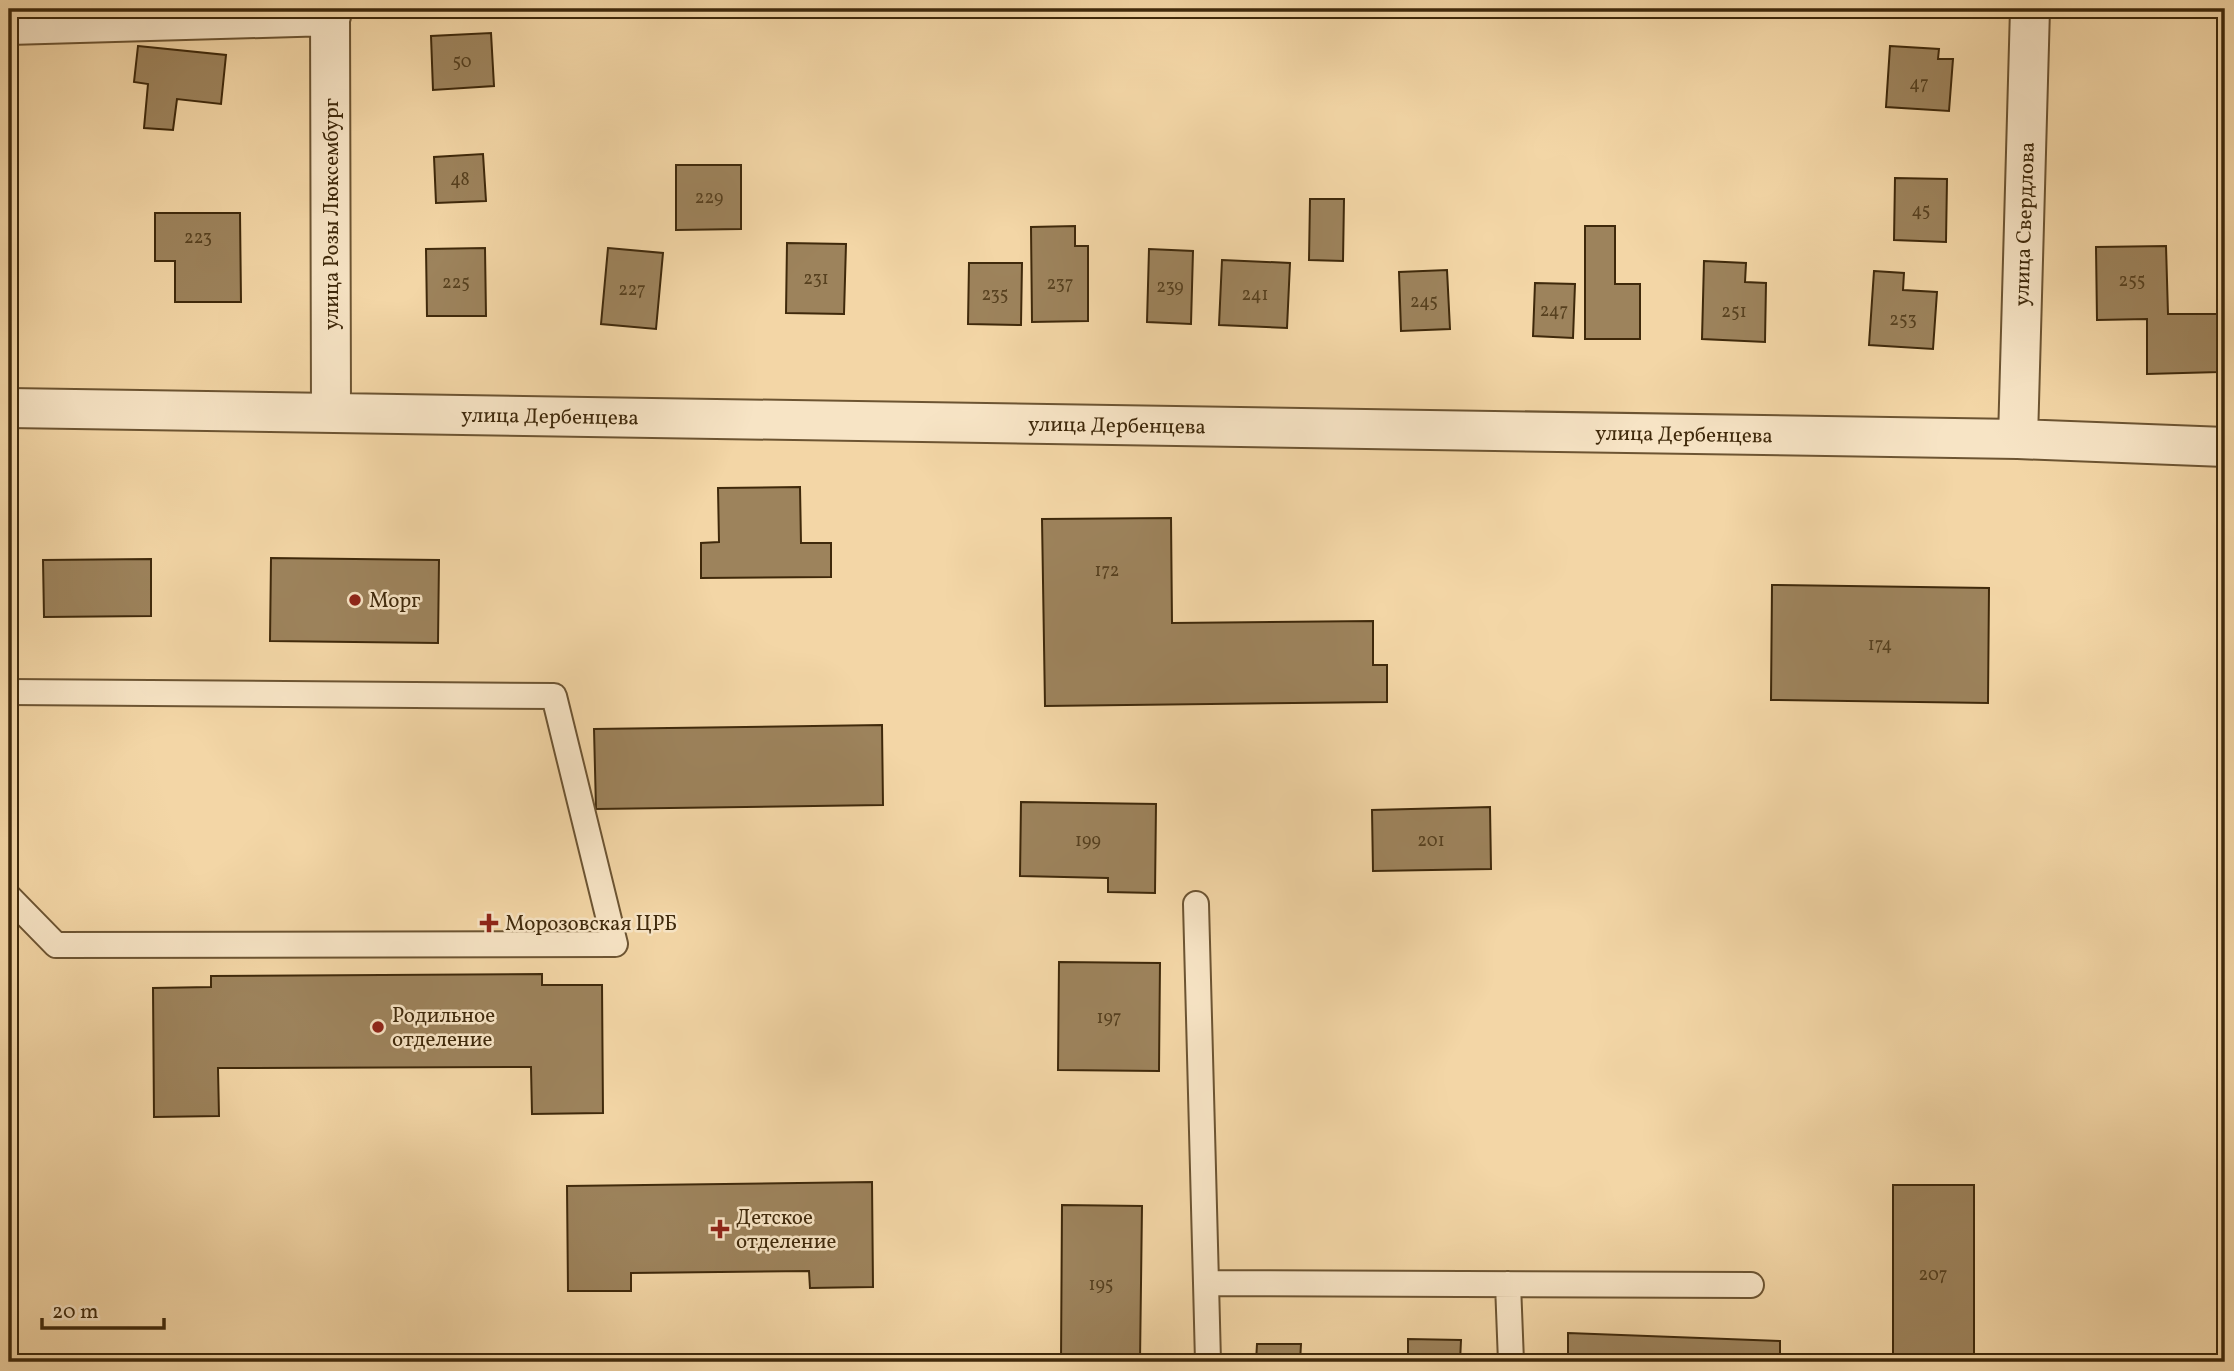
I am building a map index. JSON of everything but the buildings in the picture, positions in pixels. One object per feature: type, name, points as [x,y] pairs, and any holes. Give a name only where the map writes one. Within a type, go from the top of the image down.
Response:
[{"type":"street","name":"улица Свердлова","points":[[2018,439],[2030,9]]},
{"type":"street","name":"улица Розы Люксембург","points":[[9,25],[330,12],[331,413]]},
{"type":"street","name":"улица Дербенцева","points":[[9,408],[2018,439],[2225,447]]},
{"type":"lane","points":[[9,692],[554,696],[615,944],[56,944],[9,897]]},
{"type":"lane","points":[[1196,904],[1208,1362]]},
{"type":"lane","points":[[1206,1283],[1751,1285]]},
{"type":"lane","points":[[1508,1284],[1511,1362]]},
{"type":"place","name":"Морг","points":[[355,600]]},
{"type":"place","name":"Морозовская ЦРБ","points":[[489,923]]},
{"type":"place","name":"Родильное отделение","points":[[378,1027]]},
{"type":"place","name":"Детское отделение","points":[[720,1229]]}]
